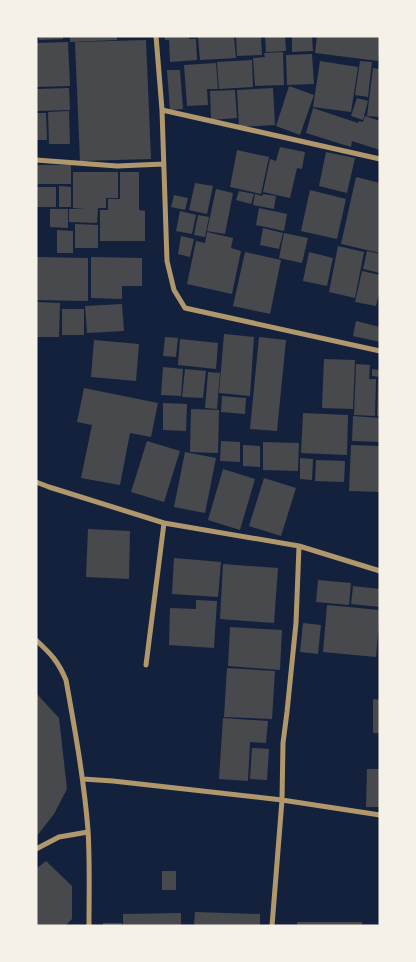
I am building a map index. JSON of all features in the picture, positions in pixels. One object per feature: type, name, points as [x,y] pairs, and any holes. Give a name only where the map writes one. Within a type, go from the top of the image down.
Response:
[{"type":"street","points":[[156,36],[162,110],[168,261],[174,290],[185,308],[380,351]]},
{"type":"street","points":[[162,110],[380,159]]},
{"type":"street","points":[[36,160],[116,166],[164,164]]},
{"type":"street","points":[[36,482],[164,523],[299,546],[380,571]]},
{"type":"street","points":[[146,665],[164,523]]},
{"type":"street","points":[[272,926],[282,800],[283,743],[295,633],[299,546]]},
{"type":"street","points":[[36,640],[60,666],[66,680],[83,779],[88,832],[89,926]]},
{"type":"street","points":[[83,779],[282,800],[380,815]]},
{"type":"street","points":[[36,849],[59,837],[88,832]]},
{"type":"building","points":[[39,36],[63,36],[63,39],[39,40]]},
{"type":"building","points":[[70,36],[117,36],[117,40],[70,42]]},
{"type":"building","points":[[164,36],[189,36],[189,39],[196,39],[197,60],[170,62],[169,40],[165,40]]},
{"type":"building","points":[[234,36],[236,58],[200,60],[198,37]]},
{"type":"building","points":[[236,36],[261,36],[262,55],[237,56]]},
{"type":"building","points":[[265,36],[285,36],[286,51],[266,52]]},
{"type":"building","points":[[292,36],[312,36],[313,51],[292,52]]},
{"type":"building","points":[[317,36],[380,36],[378,61],[315,53]]},
{"type":"building","points":[[146,40],[151,159],[80,161],[75,42]]},
{"type":"building","points":[[68,42],[70,86],[36,87],[36,43]]},
{"type":"building","points":[[283,52],[284,85],[255,86],[253,58],[265,57],[264,53]]},
{"type":"building","points":[[312,54],[314,84],[287,85],[286,55]]},
{"type":"building","points":[[252,60],[253,87],[219,89],[217,62]]},
{"type":"building","points":[[320,61],[358,67],[351,112],[313,107]]},
{"type":"building","points":[[360,61],[372,62],[368,97],[355,95]]},
{"type":"building","points":[[216,63],[218,89],[207,89],[208,105],[187,106],[184,65]]},
{"type":"building","points":[[373,68],[380,69],[380,117],[367,116]]},
{"type":"building","points":[[167,70],[180,70],[183,109],[170,110]]},
{"type":"building","points":[[289,86],[314,95],[300,135],[276,126]]},
{"type":"building","points":[[69,88],[70,110],[36,111],[36,89]]},
{"type":"building","points":[[273,88],[275,125],[239,127],[237,90]]},
{"type":"building","points":[[235,90],[237,118],[211,120],[210,91]]},
{"type":"building","points":[[357,98],[368,101],[363,120],[351,116]]},
{"type":"building","points":[[313,108],[358,123],[359,121],[363,122],[365,116],[380,121],[380,150],[352,141],[351,147],[306,133]]},
{"type":"building","points":[[69,111],[70,144],[49,144],[48,112]]},
{"type":"building","points":[[36,113],[46,113],[47,140],[36,140]]},
{"type":"building","points":[[280,147],[305,152],[302,169],[297,168],[290,198],[263,192],[270,159],[276,161]]},
{"type":"building","points":[[237,150],[269,157],[261,194],[230,187]]},
{"type":"building","points":[[326,152],[355,158],[347,193],[319,186]]},
{"type":"building","points":[[36,165],[71,165],[71,184],[36,184]]},
{"type":"building","points":[[73,172],[118,172],[118,198],[106,198],[106,208],[98,208],[97,223],[69,222],[69,209],[85,209],[73,208]]},
{"type":"building","points":[[120,172],[139,172],[139,210],[145,211],[145,241],[100,241],[100,210],[108,210],[108,199],[120,199]]},
{"type":"building","points":[[356,177],[380,183],[380,253],[341,244]]},
{"type":"building","points":[[195,183],[213,186],[207,214],[189,210]]},
{"type":"building","points":[[59,186],[71,187],[71,207],[59,207]]},
{"type":"building","points":[[36,187],[56,187],[56,207],[36,207]]},
{"type":"building","points":[[216,189],[233,193],[225,234],[207,231]]},
{"type":"building","points":[[310,190],[346,199],[337,239],[301,231]]},
{"type":"building","points":[[239,191],[254,194],[251,204],[236,200]]},
{"type":"building","points":[[255,194],[276,196],[274,209],[253,205]]},
{"type":"building","points":[[174,195],[188,198],[185,210],[171,207]]},
{"type":"building","points":[[259,208],[287,214],[284,231],[256,225]]},
{"type":"building","points":[[50,209],[68,209],[68,228],[50,227]]},
{"type":"building","points":[[180,211],[196,215],[192,234],[176,231]]},
{"type":"building","points":[[198,215],[209,217],[205,237],[194,235]]},
{"type":"building","points":[[75,224],[98,225],[98,248],[75,248]]},
{"type":"building","points":[[263,228],[283,233],[279,249],[260,245]]},
{"type":"building","points":[[57,230],[73,231],[73,253],[57,253]]},
{"type":"building","points":[[207,232],[233,238],[231,248],[241,251],[232,294],[187,284],[196,241],[205,243]]},
{"type":"building","points":[[284,233],[308,238],[302,263],[279,258]]},
{"type":"building","points":[[181,236],[194,239],[190,257],[178,254]]},
{"type":"building","points":[[338,246],[364,252],[355,298],[329,292]]},
{"type":"building","points":[[367,251],[380,254],[380,273],[363,269]]},
{"type":"building","points":[[245,252],[281,260],[270,314],[233,306]]},
{"type":"building","points":[[309,252],[333,258],[327,286],[303,281]]},
{"type":"building","points":[[36,257],[88,258],[88,301],[36,300]]},
{"type":"building","points":[[91,257],[142,258],[142,286],[122,286],[122,299],[91,298]]},
{"type":"building","points":[[362,271],[380,275],[380,289],[376,306],[355,302]]},
{"type":"building","points":[[36,302],[60,303],[59,337],[36,337]]},
{"type":"building","points":[[122,304],[124,331],[87,333],[85,306]]},
{"type":"building","points":[[62,309],[84,309],[84,335],[62,335]]},
{"type":"building","points":[[356,321],[380,327],[380,342],[353,336]]},
{"type":"building","points":[[224,334],[254,337],[250,396],[219,393]]},
{"type":"building","points":[[165,337],[178,338],[176,357],[163,356]]},
{"type":"building","points":[[259,337],[286,340],[277,431],[250,429]]},
{"type":"building","points":[[180,339],[218,343],[216,369],[178,365]]},
{"type":"building","points":[[94,340],[139,344],[136,381],[91,377]]},
{"type":"building","points":[[324,359],[355,360],[353,409],[322,408]]},
{"type":"building","points":[[356,364],[370,365],[369,379],[376,379],[375,416],[354,415]]},
{"type":"building","points":[[163,367],[183,369],[181,396],[161,395]]},
{"type":"building","points":[[185,369],[206,371],[203,398],[182,397]]},
{"type":"building","points":[[372,369],[380,370],[380,377],[372,376]]},
{"type":"building","points":[[208,372],[220,373],[217,409],[205,408]]},
{"type":"building","points":[[378,379],[380,379],[380,416],[377,416]]},
{"type":"building","points":[[84,388],[158,403],[151,437],[130,433],[120,485],[81,478],[92,425],[77,422]]},
{"type":"building","points":[[222,396],[246,398],[245,414],[221,412]]},
{"type":"building","points":[[163,403],[187,404],[186,431],[163,430]]},
{"type":"building","points":[[191,409],[219,410],[218,453],[190,452]]},
{"type":"building","points":[[303,413],[348,415],[347,455],[301,453]]},
{"type":"building","points":[[353,416],[380,418],[380,442],[352,441]]},
{"type":"building","points":[[147,441],[180,451],[164,502],[131,492]]},
{"type":"building","points":[[221,441],[240,442],[240,462],[220,461]]},
{"type":"building","points":[[263,442],[299,443],[298,471],[263,470]]},
{"type":"building","points":[[243,445],[260,446],[260,467],[243,466]]},
{"type":"building","points":[[351,445],[380,446],[380,492],[349,491]]},
{"type":"building","points":[[185,452],[216,458],[205,513],[174,507]]},
{"type":"building","points":[[300,458],[313,459],[312,480],[300,479]]},
{"type":"building","points":[[316,460],[345,461],[344,482],[315,481]]},
{"type":"building","points":[[223,469],[255,479],[240,530],[208,520]]},
{"type":"building","points":[[264,478],[296,488],[281,536],[249,526]]},
{"type":"building","points":[[88,529],[130,531],[129,579],[86,577]]},
{"type":"building","points":[[174,558],[221,562],[218,597],[172,594]]},
{"type":"building","points":[[223,564],[278,568],[274,623],[220,619]]},
{"type":"building","points":[[318,580],[351,583],[349,605],[316,602]]},
{"type":"building","points":[[353,586],[380,589],[380,607],[351,604]]},
{"type":"building","points":[[196,600],[217,601],[214,648],[169,645],[170,608],[196,609]]},
{"type":"building","points":[[327,605],[380,610],[376,657],[323,652]]},
{"type":"building","points":[[303,623],[321,625],[318,654],[300,652]]},
{"type":"building","points":[[230,627],[282,630],[280,670],[228,666]]},
{"type":"building","points":[[227,668],[275,671],[272,719],[224,717]]},
{"type":"building","points":[[36,693],[59,718],[67,789],[54,814],[36,837]]},
{"type":"building","points":[[373,699],[380,700],[380,733],[373,733]]},
{"type":"building","points":[[223,718],[268,721],[266,743],[250,742],[248,781],[219,779]]},
{"type":"building","points":[[252,748],[269,749],[267,780],[250,779]]},
{"type":"building","points":[[367,769],[380,769],[380,807],[366,807]]},
{"type":"building","points":[[46,861],[72,886],[72,919],[65,926],[36,926],[36,869]]},
{"type":"building","points":[[162,871],[176,871],[176,890],[162,890]]},
{"type":"building","points":[[195,912],[260,914],[260,926],[194,926]]},
{"type":"building","points":[[181,913],[181,926],[123,926],[123,914]]},
{"type":"building","points":[[297,922],[362,922],[362,926],[297,926]]},
{"type":"building","points":[[103,923],[122,923],[122,926],[103,926]]}]
